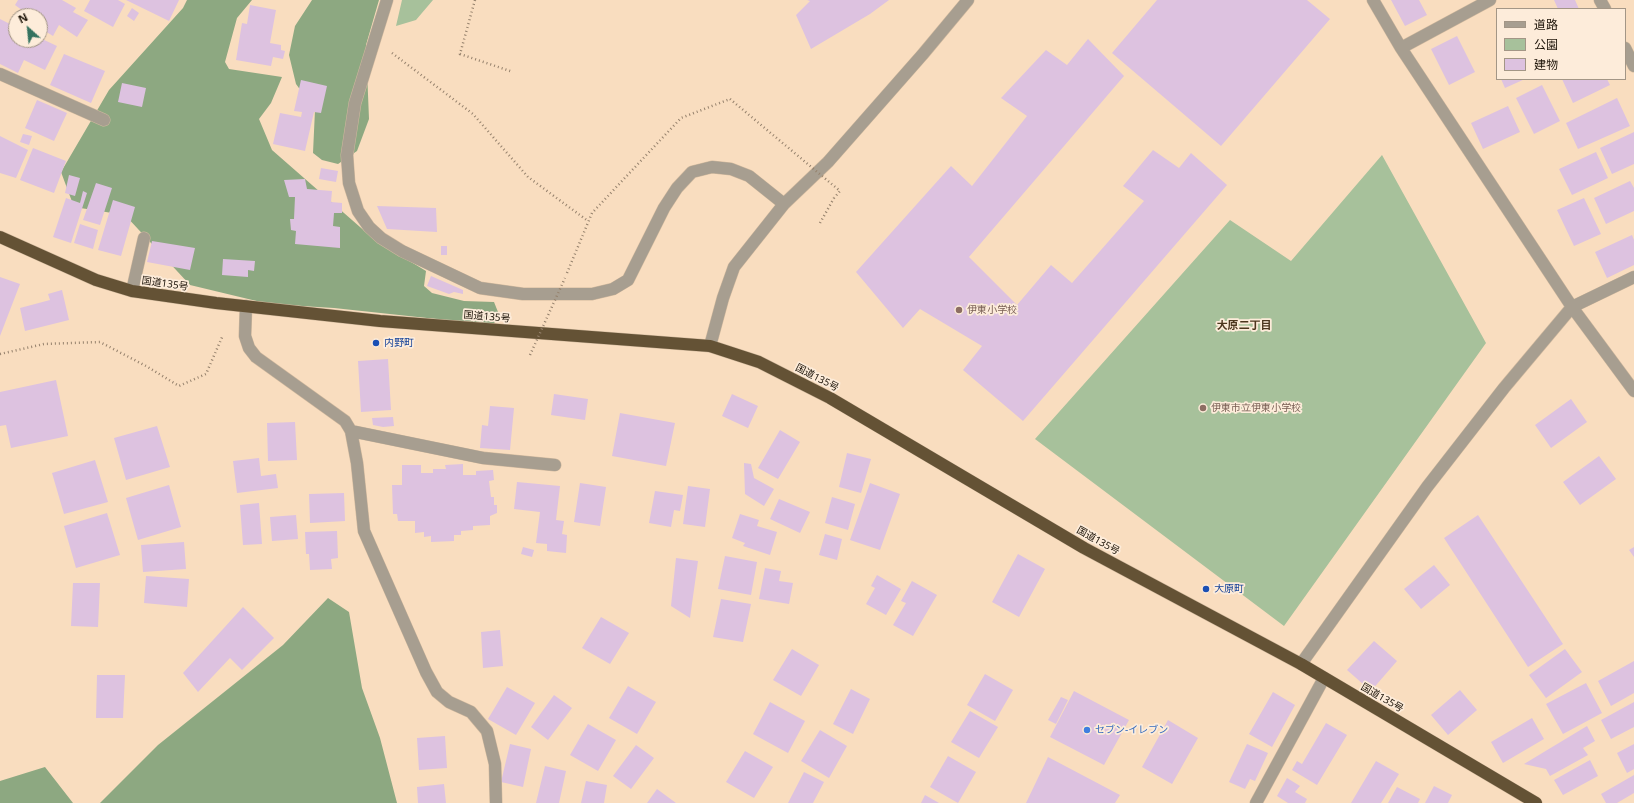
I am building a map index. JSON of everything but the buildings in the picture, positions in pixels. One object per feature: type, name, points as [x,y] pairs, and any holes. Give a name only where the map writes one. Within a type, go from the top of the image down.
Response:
[{"type":"highway","name":"国道135号","points":[[0,237],[96,280],[132,291],[231,305],[380,320],[710,346],[760,362],[830,398],[1084,548],[1302,664],[1536,803]]},
{"type":"street","points":[[387,0],[355,103],[347,155],[349,183],[358,211],[369,228],[381,238],[402,251],[480,288],[523,294],[592,294],[612,289],[628,280],[664,208],[677,188],[692,172],[712,166],[731,169],[749,176],[784,204]]},
{"type":"street","points":[[710,346],[723,298],[734,267],[784,204],[828,162],[968,0]]},
{"type":"street","points":[[1373,0],[1401,48],[1572,307],[1634,391]]},
{"type":"street","points":[[1401,48],[1490,0]]},
{"type":"street","points":[[1626,50],[1634,66]]},
{"type":"street","points":[[0,74],[104,120]]},
{"type":"street","points":[[132,291],[144,238]]},
{"type":"street","points":[[1302,664],[1427,487],[1504,388],[1572,307],[1634,277]]},
{"type":"street","points":[[246,306],[245,336],[249,348],[256,357],[345,420],[352,431],[358,463],[364,531],[426,672],[437,692],[449,702],[471,712],[487,731],[495,764],[496,803]]},
{"type":"street","points":[[352,431],[483,458],[555,465]]},
{"type":"street","points":[[1256,803],[1324,678]]},
{"type":"path","points":[[475,0],[460,54],[513,72]]},
{"type":"path","points":[[390,52],[473,114],[528,177],[588,221]]},
{"type":"path","points":[[530,355],[565,278],[592,213],[681,118],[730,99],[840,191],[834,198],[820,223]]},
{"type":"path","points":[[0,354],[44,344],[100,342],[146,366],[179,386],[206,374],[228,324],[231,305]]},
{"type":"green space","points":[[187,0],[252,0],[237,18],[225,62],[229,69],[282,77],[271,103],[259,119],[272,150],[368,234],[426,271],[424,286],[432,293],[464,301],[494,302],[500,317],[492,325],[334,308],[269,304],[190,285],[125,215],[74,207],[61,172],[109,90],[183,8]]},
{"type":"green space","points":[[312,0],[379,0],[366,45],[369,119],[357,151],[338,164],[322,160],[313,153],[315,110],[296,84],[289,55],[295,26]]},
{"type":"green space","points":[[402,0],[433,0],[416,20],[396,26]]},
{"type":"green space","points":[[1382,155],[1486,343],[1284,626],[1035,439],[1230,220],[1291,261]]},
{"type":"green space","points":[[328,598],[349,612],[362,688],[380,738],[397,803],[100,803],[158,745],[283,645]]},
{"type":"green space","points":[[45,767],[73,803],[0,803],[0,781]]},
{"type":"place","name":"伊東小学校","points":[[959,310]]},
{"type":"place","name":"内野町","points":[[376,343]]},
{"type":"place","name":"伊東市立伊東小学校","points":[[1203,408]]},
{"type":"place","name":"大原町","points":[[1206,589]]},
{"type":"place","name":"セブン-イレブン","points":[[1087,730]]},
{"type":"district","name":"大原二丁目","points":[[1244,326]]}]
